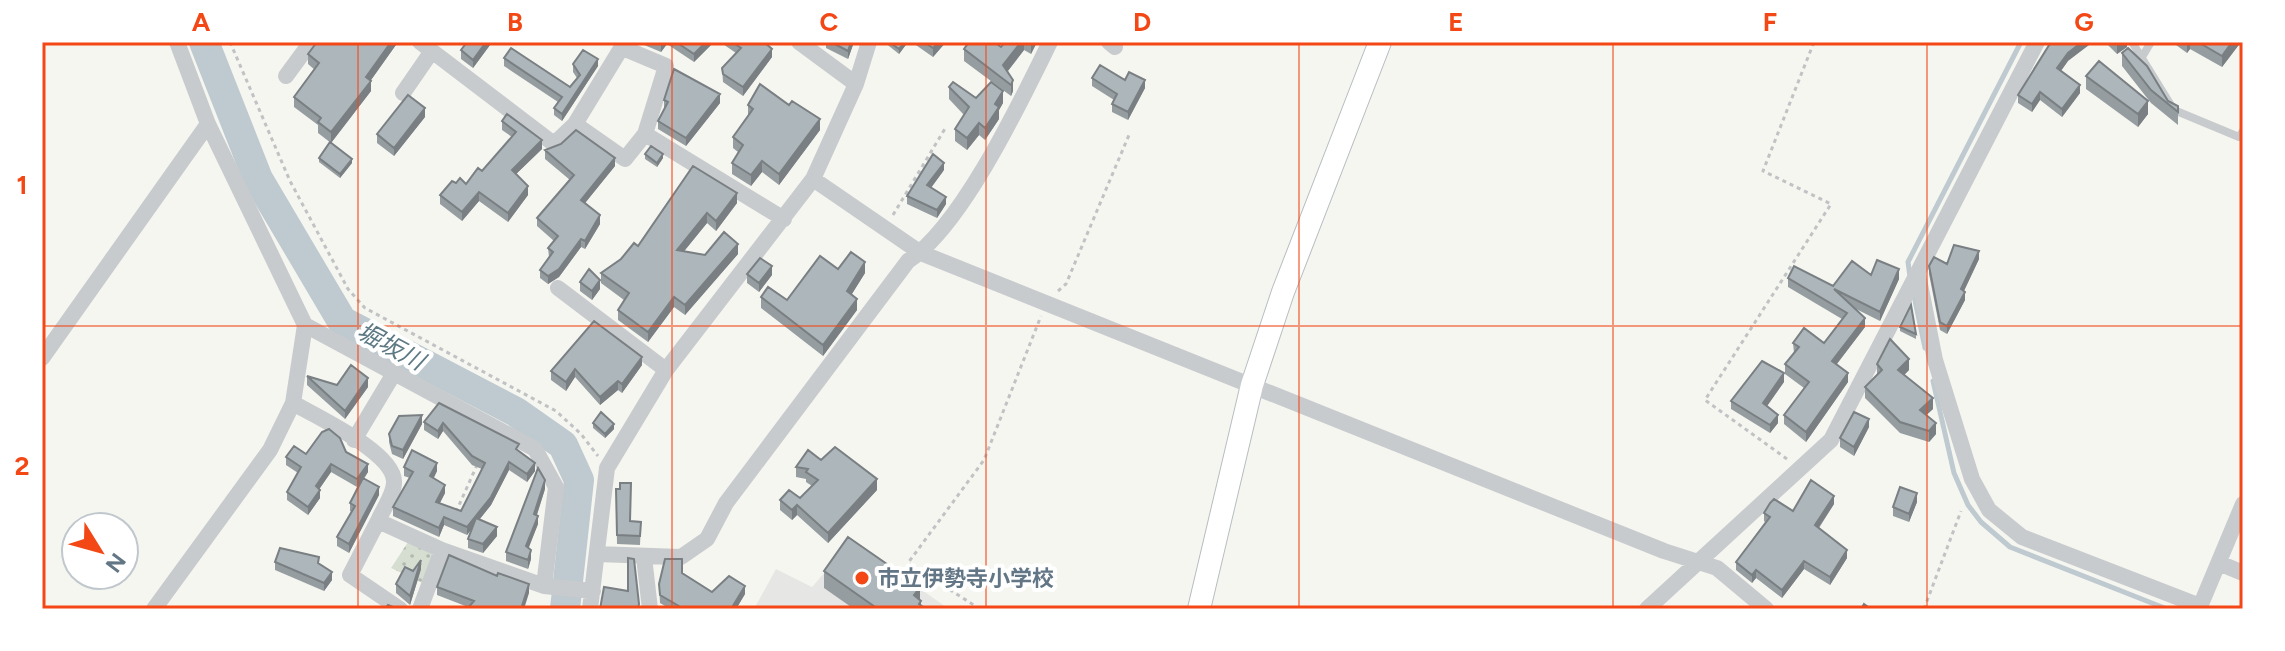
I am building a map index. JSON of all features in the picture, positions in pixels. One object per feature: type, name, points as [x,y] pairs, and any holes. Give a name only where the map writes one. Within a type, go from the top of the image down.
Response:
[{"type":"street","points":[[154,609],[270,450],[293,403],[305,325],[208,124],[177,42]]},
{"type":"street","points":[[286,76],[311,42]]},
{"type":"street","points":[[799,42],[856,84]]},
{"type":"street","points":[[590,609],[588,590],[597,554],[607,468],[666,370],[813,179],[856,84],[869,42]]},
{"type":"street","points":[[597,554],[681,557],[707,539],[726,503],[908,261],[921,253],[939,232],[1004,135],[1050,42]]},
{"type":"street","points":[[1199,609],[1252,385],[1283,292],[1380,42]]},
{"type":"street","points":[[1647,609],[1831,440],[2037,42]]},
{"type":"street","points":[[403,93],[426,46],[554,144],[575,124],[624,45],[666,66],[645,134],[625,159],[575,124]]},
{"type":"street","points":[[42,358],[208,124]]},
{"type":"street","points":[[645,134],[784,219]]},
{"type":"street","points":[[813,179],[921,253],[1047,301],[1252,385],[1266,394],[1664,551],[1700,560],[1717,568],[1766,609]]},
{"type":"street","points":[[1913,282],[1972,479],[1989,510],[2022,537],[2200,607],[2243,504]]},
{"type":"street","points":[[558,288],[666,370]]},
{"type":"street","points":[[305,325],[535,449],[556,487],[547,586]]},
{"type":"street","points":[[354,440],[393,375]]},
{"type":"street","points":[[293,403],[380,455],[393,471],[395,485],[350,575],[400,609]]},
{"type":"street","points":[[378,521],[442,550],[547,586],[588,590]]},
{"type":"street","points":[[420,609],[442,550]]},
{"type":"street","points":[[644,557],[650,609]]},
{"type":"street","points":[[2219,563],[2243,573]]},
{"type":"lane","points":[[2132,42],[2174,110],[2239,137],[2243,131]]},
{"type":"lane","points":[[2142,57],[2151,42]]},
{"type":"path","points":[[230,42],[290,181],[348,289],[365,308],[556,411],[581,434],[607,468]]},
{"type":"path","points":[[1800,468],[1705,400],[1831,204],[1763,171],[1814,42]]},
{"type":"path","points":[[885,229],[946,127]]},
{"type":"path","points":[[980,609],[908,563],[984,460],[1047,301],[1066,284],[1129,135]]},
{"type":"path","points":[[453,521],[477,465]]},
{"type":"path","points":[[1924,609],[1961,511]]},
{"type":"shaded area","points":[[412,536],[442,550],[429,586],[391,568]]},
{"type":"shaded area","name":"市立伊勢寺小学校","points":[[852,541],[949,609],[754,609],[776,569],[812,587]]},
{"type":"building","points":[[317,42],[391,42],[366,77],[371,81],[331,132],[318,122],[321,118],[294,97],[319,63],[308,54]]},
{"type":"building","points":[[467,42],[486,42],[473,60],[461,50]]},
{"type":"building","points":[[676,42],[706,42],[694,54]]},
{"type":"building","points":[[732,42],[764,42],[772,49],[743,87],[723,74],[722,68],[741,48]]},
{"type":"building","points":[[831,42],[851,42],[848,51]]},
{"type":"building","points":[[889,42],[905,42],[899,49]]},
{"type":"building","points":[[924,42],[939,42],[933,48]]},
{"type":"building","points":[[969,42],[994,42],[1001,47],[1005,42],[1021,42],[1003,65],[1013,80],[1011,85],[964,49]]},
{"type":"building","points":[[2051,42],[2082,42],[2068,53],[2057,68],[2080,85],[2062,109],[2040,92],[2032,104],[2018,95]]},
{"type":"building","points":[[2198,42],[2232,42],[2222,56]]},
{"type":"building","points":[[511,48],[570,87],[580,75],[573,64],[583,50],[598,59],[562,114],[554,108],[562,97],[504,58]]},
{"type":"building","points":[[2128,48],[2147,66],[2168,101],[2178,106],[2178,112],[2151,90],[2122,53]]},
{"type":"building","points":[[2099,61],[2148,101],[2138,114],[2086,76]]},
{"type":"building","points":[[1100,65],[1125,80],[1129,72],[1145,80],[1128,112],[1112,104],[1117,94],[1092,78]]},
{"type":"building","points":[[674,69],[720,94],[686,138],[658,121],[668,102],[664,100]]},
{"type":"building","points":[[953,82],[976,98],[991,82],[1003,91],[995,104],[999,107],[985,128],[979,123],[967,138],[955,129],[969,107],[949,87]]},
{"type":"building","points":[[760,84],[789,105],[792,101],[820,119],[779,174],[762,161],[751,175],[732,163],[743,145],[733,137],[753,109],[748,105]]},
{"type":"building","points":[[408,95],[425,108],[394,148],[377,134]]},
{"type":"building","points":[[507,114],[542,140],[512,170],[528,186],[508,213],[479,192],[462,212],[440,195],[452,181],[456,183],[460,178],[466,184],[478,168],[482,171],[516,132],[502,121]]},
{"type":"building","points":[[576,130],[615,158],[581,200],[600,215],[585,241],[581,239],[559,269],[548,276],[540,270],[553,252],[548,248],[558,236],[537,218],[574,175],[545,150],[561,144]]},
{"type":"building","points":[[330,142],[352,159],[340,174],[319,158]]},
{"type":"building","points":[[651,146],[663,154],[657,163],[645,154]]},
{"type":"building","points":[[933,154],[944,163],[927,185],[946,197],[937,210],[907,196]]},
{"type":"building","points":[[693,166],[737,193],[716,221],[707,213],[677,250],[705,255],[724,232],[738,244],[685,305],[674,297],[648,332],[618,310],[629,293],[601,273],[621,259],[634,243],[638,246]]},
{"type":"building","points":[[1954,245],[1979,251],[1961,289],[1965,292],[1947,326],[1940,322],[1929,266],[1934,257],[1947,264]]},
{"type":"building","points":[[851,252],[865,262],[847,291],[857,299],[823,345],[761,297],[768,287],[787,300],[820,256],[838,269]]},
{"type":"building","points":[[760,258],[772,266],[759,283],[747,274]]},
{"type":"building","points":[[1877,260],[1899,269],[1880,312],[1834,289],[1865,318],[1832,361],[1848,373],[1806,432],[1784,415],[1809,382],[1785,364],[1799,347],[1793,343],[1804,328],[1824,343],[1847,313],[1788,278],[1794,266],[1833,286],[1852,261],[1871,275]]},
{"type":"building","points":[[589,269],[600,280],[592,291],[580,282]]},
{"type":"building","points":[[1911,305],[1916,334],[1900,327]]},
{"type":"building","points":[[594,321],[642,357],[622,384],[618,381],[600,397],[575,369],[566,382],[551,371]]},
{"type":"building","points":[[1890,339],[1909,359],[1898,370],[1933,398],[1920,410],[1936,423],[1929,431],[1900,422],[1865,387],[1882,370],[1877,364]]},
{"type":"building","points":[[1762,361],[1784,373],[1763,403],[1778,415],[1770,425],[1731,401]]},
{"type":"building","points":[[351,365],[368,378],[345,411],[307,376],[337,385]]},
{"type":"building","points":[[439,403],[519,444],[516,449],[535,463],[527,474],[509,462],[491,497],[467,527],[444,517],[439,528],[393,507],[413,472],[404,467],[412,450],[437,463],[430,476],[445,485],[436,502],[461,511],[485,463],[472,456],[443,423],[438,431],[424,422]]},
{"type":"building","points":[[601,412],[614,424],[605,434],[593,423]]},
{"type":"building","points":[[1854,412],[1869,419],[1854,447],[1840,438]]},
{"type":"building","points":[[422,415],[403,450],[392,446],[389,434],[399,416]]},
{"type":"building","points":[[329,429],[340,438],[346,452],[368,464],[357,479],[331,464],[316,486],[320,490],[308,507],[287,492],[301,467],[286,457],[294,446],[306,454],[322,432]]},
{"type":"building","points":[[835,447],[877,479],[828,533],[797,505],[792,510],[780,500],[789,490],[800,498],[818,480],[806,472],[808,469],[796,467],[808,450],[821,460]]},
{"type":"building","points":[[538,468],[545,480],[534,514],[538,516],[526,546],[531,550],[528,560],[506,552]]},
{"type":"building","points":[[363,478],[379,487],[349,544],[337,537],[355,506],[350,503]]},
{"type":"building","points":[[1811,480],[1834,496],[1815,525],[1847,550],[1830,577],[1804,561],[1782,590],[1756,570],[1752,575],[1736,562],[1770,517],[1764,513],[1770,503],[1774,499],[1793,511]]},
{"type":"building","points":[[620,483],[631,483],[630,521],[641,522],[640,536],[617,535],[616,489],[620,489]]},
{"type":"building","points":[[1900,487],[1917,493],[1909,514],[1893,507]]},
{"type":"building","points":[[476,518],[497,527],[483,544],[468,539]]},
{"type":"building","points":[[848,537],[920,587],[914,595],[926,609],[878,609],[824,571]]},
{"type":"building","points":[[280,548],[319,557],[318,563],[332,572],[324,583],[275,562]]},
{"type":"building","points":[[449,555],[497,576],[498,573],[529,584],[521,609],[467,609],[474,601],[437,587]]},
{"type":"building","points":[[628,558],[634,559],[638,609],[600,609],[604,587],[628,591]]},
{"type":"building","points":[[665,559],[682,559],[682,573],[712,592],[729,576],[745,586],[731,609],[684,609],[660,595],[659,584]]},
{"type":"building","points":[[421,560],[410,596],[396,584],[405,567],[413,571]]},
{"type":"waterway","name":"堀坂川","points":[[204,42],[258,179],[342,321],[516,412],[563,445],[579,480],[565,609]]},
{"type":"waterway","points":[[1910,277],[1908,262],[2021,42]]},
{"type":"waterway","points":[[1913,291],[1925,348]]},
{"type":"waterway","points":[[1933,381],[1954,473],[1968,505],[1981,522],[2010,547],[2167,609]]},
{"type":"place","name":"市立伊勢寺小学校","points":[[862,578]]}]
